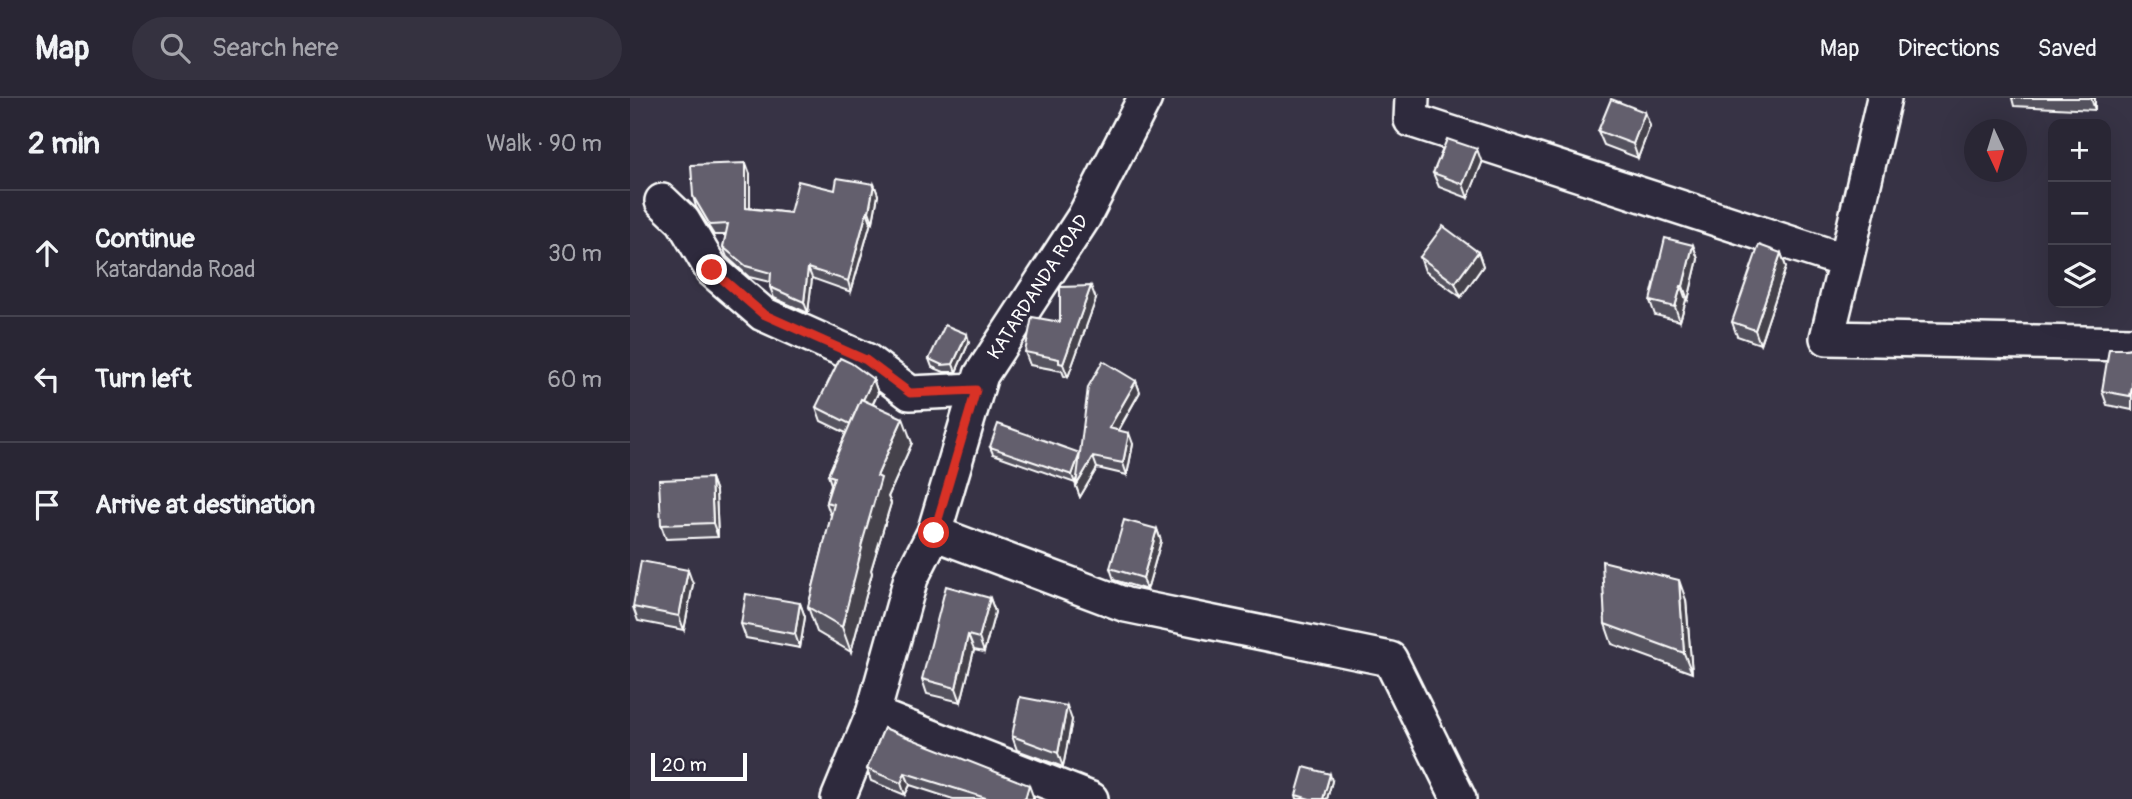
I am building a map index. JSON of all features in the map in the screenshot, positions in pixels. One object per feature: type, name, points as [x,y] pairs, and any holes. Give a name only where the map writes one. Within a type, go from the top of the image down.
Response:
[{"type":"street","name":"KATARDANDA ROAD","points":[[838,799],[873,714],[912,578],[934,533],[981,375],[1084,217],[1145,98]]},
{"type":"street","points":[[1412,98],[1411,120],[1846,261]]},
{"type":"street","points":[[1884,98],[1828,338],[2132,344]]},
{"type":"street","points":[[662,201],[683,221],[712,270],[763,314],[866,360],[910,393],[976,390]]},
{"type":"street","points":[[934,533],[1126,605],[1391,659],[1459,799]]},
{"type":"street","points":[[873,714],[1091,799]]},
{"type":"building","points":[[1611,99],[1645,112],[1633,144],[1598,131]]},
{"type":"building","points":[[1447,139],[1477,149],[1463,184],[1433,173]]},
{"type":"building","points":[[746,163],[746,208],[790,213],[798,181],[835,190],[837,178],[874,184],[869,211],[848,281],[808,268],[804,302],[770,287],[771,273],[746,266],[723,247],[728,224],[710,225],[693,196],[691,165]]},
{"type":"building","points":[[1443,226],[1478,252],[1455,283],[1420,257]]},
{"type":"building","points":[[1665,238],[1693,245],[1675,307],[1650,301]]},
{"type":"building","points":[[1759,245],[1781,253],[1755,330],[1732,322]]},
{"type":"building","points":[[1091,286],[1063,364],[1059,363],[1059,359],[1025,352],[1032,317],[1060,322],[1060,287]]},
{"type":"building","points":[[945,325],[967,334],[953,364],[942,365],[929,359]]},
{"type":"building","points":[[2132,348],[2130,396],[2102,391],[2109,349]]},
{"type":"building","points":[[840,358],[873,379],[850,424],[816,407]]},
{"type":"building","points":[[1103,361],[1136,381],[1109,428],[1129,433],[1123,463],[1093,457],[1076,486],[1088,387]]},
{"type":"building","points":[[861,399],[903,418],[877,476],[881,478],[842,627],[808,607],[834,504],[826,502],[834,477],[828,475]]},
{"type":"building","points":[[998,424],[1080,453],[1072,475],[990,447]]},
{"type":"building","points":[[711,478],[713,523],[661,525],[659,480]]},
{"type":"building","points":[[1124,520],[1157,529],[1143,578],[1110,568]]},
{"type":"building","points":[[641,561],[688,570],[679,616],[633,607]]},
{"type":"building","points":[[1602,561],[1679,580],[1684,653],[1605,624]]},
{"type":"building","points":[[946,586],[990,598],[979,638],[968,635],[956,688],[922,679]]},
{"type":"building","points":[[746,594],[800,603],[795,634],[741,624]]},
{"type":"building","points":[[1020,697],[1067,706],[1058,753],[1012,736]]},
{"type":"building","points":[[884,728],[1029,785],[1025,799],[989,799],[905,773],[901,783],[867,769]]},
{"type":"building","points":[[1304,767],[1330,774],[1323,799],[1296,795]]},
{"type":"route","points":[[712,270],[763,314],[866,360],[910,393],[976,390],[934,533]]}]
